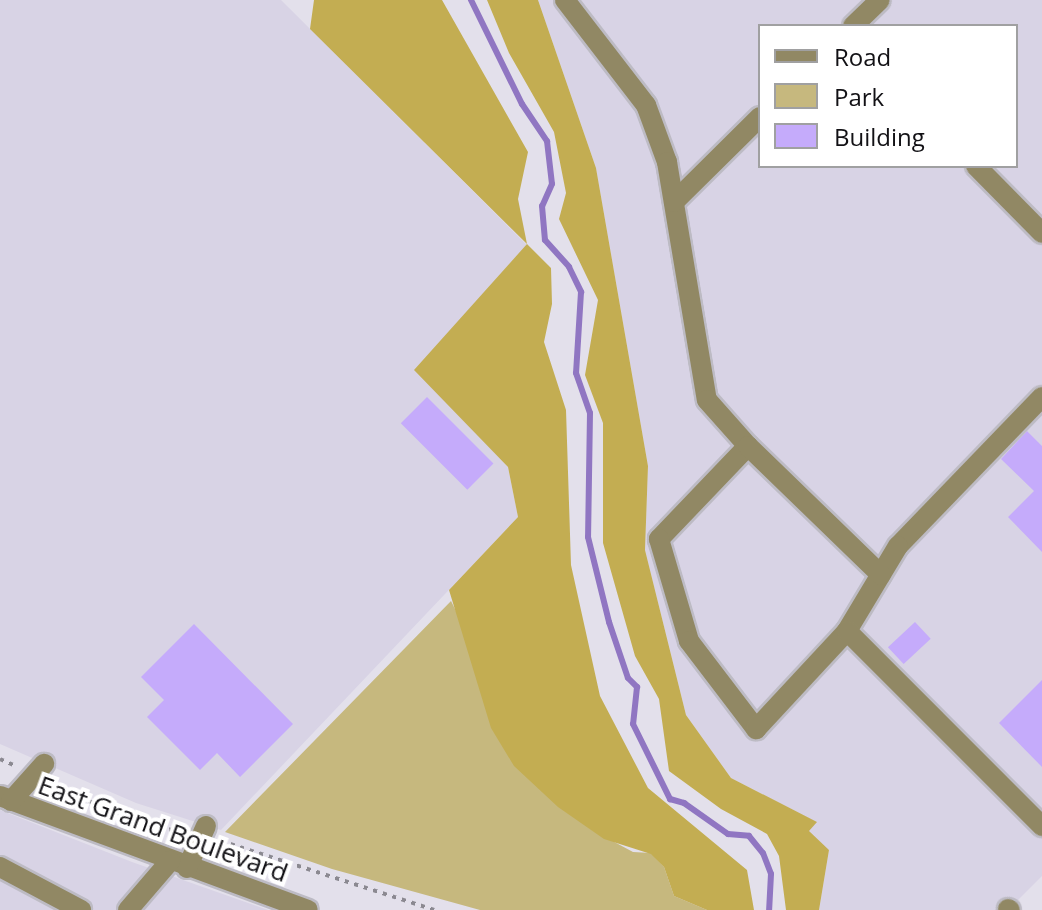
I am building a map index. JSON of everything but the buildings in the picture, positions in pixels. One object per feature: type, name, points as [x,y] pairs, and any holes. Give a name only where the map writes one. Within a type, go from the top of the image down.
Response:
[{"type":"street","points":[[565,0],[646,105],[667,162],[707,400],[748,446],[881,575]]},
{"type":"street","points":[[855,24],[880,0]]},
{"type":"street","points":[[674,202],[758,119]]},
{"type":"street","points":[[978,168],[1042,233]]},
{"type":"street","points":[[748,446],[659,539],[689,641],[756,729],[847,631],[898,546],[1042,397]]},
{"type":"street","points":[[847,631],[1042,826]]},
{"type":"street","points":[[6,798],[44,764]]},
{"type":"street","name":"East Grand Boulevard","points":[[6,798],[178,865],[308,910]]},
{"type":"street","points":[[128,910],[178,865],[206,826]]},
{"type":"street","points":[[0,867],[81,910]]},
{"type":"shaded area","points":[[0,0],[281,0],[527,245],[415,370],[508,467],[518,517],[221,830],[136,803],[0,744]]},
{"type":"shaded area","points":[[314,0],[442,0],[528,152],[518,199],[527,244],[310,29]]},
{"type":"shaded area","points":[[487,0],[538,0],[596,168],[648,466],[645,550],[686,715],[731,778],[817,822],[809,831],[829,850],[819,910],[786,910],[779,856],[767,834],[721,809],[669,771],[659,699],[635,656],[603,543],[603,423],[585,375],[598,300],[559,219],[566,193],[554,132],[509,53]]},
{"type":"shaded area","points":[[538,0],[1042,0],[1042,876],[1008,910],[819,910],[829,850],[808,831],[816,822],[731,778],[686,715],[645,550],[648,466],[596,168]]},
{"type":"shaded area","points":[[527,244],[551,268],[552,304],[544,342],[566,410],[571,565],[600,696],[648,788],[747,870],[754,910],[707,910],[674,896],[664,867],[651,854],[604,839],[558,807],[514,766],[491,728],[449,590],[518,517],[508,467],[414,370]]},
{"type":"shaded area","points":[[0,810],[132,862],[268,910],[0,910]]},
{"type":"green space","points":[[451,601],[463,625],[479,686],[592,830],[633,852],[651,853],[664,867],[674,896],[707,910],[480,910],[332,869],[225,832]]},
{"type":"waterway","points":[[471,0],[522,104],[547,141],[552,184],[542,206],[545,240],[569,267],[581,292],[576,373],[590,413],[588,537],[609,622],[628,678],[637,687],[633,724],[670,799],[684,803],[728,834],[749,836],[763,853],[771,874],[769,910]]}]
